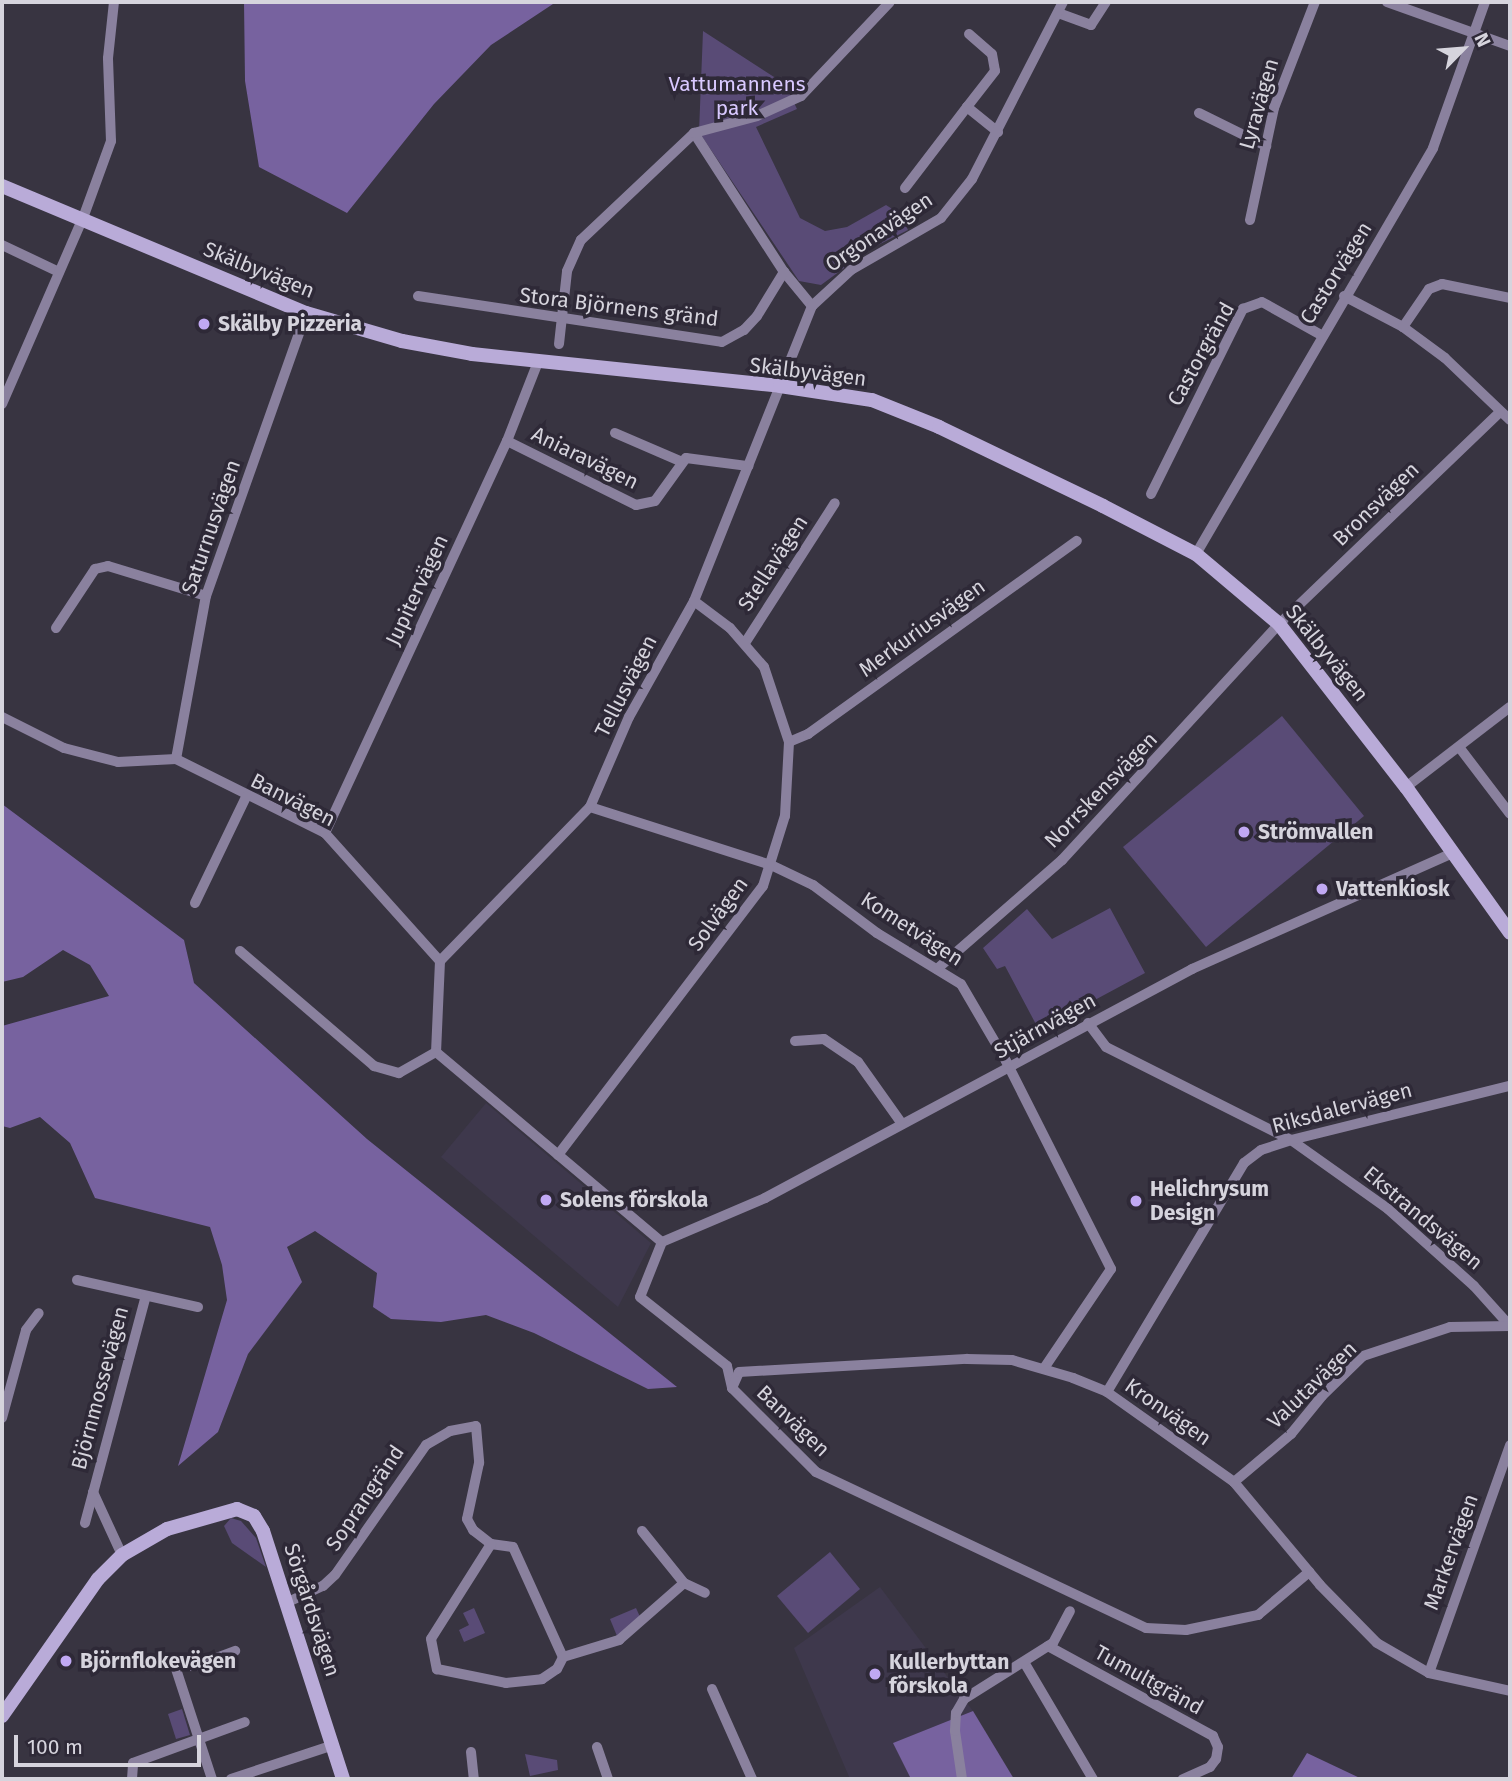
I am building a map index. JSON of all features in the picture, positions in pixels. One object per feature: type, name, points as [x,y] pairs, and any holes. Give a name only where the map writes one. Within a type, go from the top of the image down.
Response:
[{"type":"street","points":[[2,404],[82,219],[111,141],[108,58],[114,2]]},
{"type":"street","points":[[559,344],[560,320],[574,249],[694,133],[757,116],[801,96],[890,2]]},
{"type":"street","name":"Orgonavägen","points":[[780,386],[812,306],[850,270],[941,218],[972,179],[1060,14],[1063,2]]},
{"type":"street","points":[[1060,14],[1091,25],[1106,2]]},
{"type":"street","name":"Lyravägen","points":[[1250,220],[1266,146],[1290,61],[1315,2]]},
{"type":"street","points":[[1387,2],[1510,46]]},
{"type":"street","name":"Castorvägen","points":[[1196,554],[1321,335],[1435,144],[1476,35],[1485,2]]},
{"type":"street","points":[[905,188],[995,71],[992,54],[969,34]]},
{"type":"street","points":[[967,107],[998,132]]},
{"type":"street","points":[[1199,113],[1266,146]]},
{"type":"street","points":[[694,133],[784,272],[812,306]]},
{"type":"street","name":"Skälbyvägen","points":[[2,186],[306,313],[402,341],[538,362],[780,386],[872,400],[928,422],[1196,554],[1279,624],[1406,787],[1510,933]]},
{"type":"street","points":[[2,245],[59,272]]},
{"type":"street","name":"Stora Björnens gränd","points":[[418,296],[560,320],[722,342],[744,330],[757,316],[784,272]]},
{"type":"street","points":[[1403,327],[1429,289],[1442,284],[1510,298]]},
{"type":"street","points":[[1344,296],[1403,327],[1445,358],[1510,420]]},
{"type":"street","name":"Castorgränd","points":[[1151,494],[1243,309],[1262,302],[1321,335]]},
{"type":"street","name":"Saturnusvägen","points":[[176,759],[206,596],[306,313]]},
{"type":"street","name":"Jupitervägen","points":[[325,833],[507,441],[538,362]]},
{"type":"street","name":"Tellusvägen","points":[[440,961],[590,807],[629,717],[694,601],[780,386]]},
{"type":"street","name":"Bronsvägen","points":[[1279,624],[1500,412]]},
{"type":"street","points":[[615,433],[680,461],[695,456],[748,466]]},
{"type":"street","name":"Aniaravägen","points":[[507,441],[636,505],[655,501],[680,461]]},
{"type":"street","name":"Stellavägen","points":[[745,643],[835,503]]},
{"type":"street","name":"Merkuriusvägen","points":[[789,742],[808,734],[1077,541]]},
{"type":"street","points":[[56,628],[95,569],[108,566],[206,596]]},
{"type":"street","name":"Solvägen","points":[[558,1155],[755,897],[771,865],[785,816],[789,742],[764,667],[745,643],[694,601]]},
{"type":"street","name":"Norrskensvägen","points":[[937,968],[1062,860],[1279,624]]},
{"type":"street","points":[[1406,787],[1510,707]]},
{"type":"street","points":[[2,717],[64,748],[118,762],[176,759]]},
{"type":"street","points":[[1460,747],[1510,814]]},
{"type":"street","name":"Banvägen","points":[[176,759],[246,797],[325,833],[440,961]]},
{"type":"street","points":[[195,903],[246,797]]},
{"type":"street","name":"Kometvägen","points":[[590,807],[771,865],[813,885],[877,933],[961,984],[1009,1068],[1111,1269],[1045,1367]]},
{"type":"street","name":"Stjärnvägen","points":[[662,1242],[765,1198],[1088,1023],[1304,916],[1452,853]]},
{"type":"street","points":[[240,951],[374,1066],[399,1073],[436,1052]]},
{"type":"street","points":[[436,1052],[440,961]]},
{"type":"street","name":"Ekstrandsvägen","points":[[1088,1023],[1106,1047],[1291,1140],[1388,1209],[1474,1286],[1510,1327]]},
{"type":"street","points":[[795,1041],[824,1039],[858,1062],[902,1124]]},
{"type":"street","points":[[436,1052],[662,1242]]},
{"type":"street","name":"Riksdalervägen","points":[[1107,1392],[1244,1163],[1261,1150],[1291,1140],[1510,1086]]},
{"type":"street","name":"Banvägen","points":[[662,1242],[640,1297],[727,1366],[732,1388],[816,1472],[1131,1624],[1186,1630],[1235,1622],[1258,1615],[1309,1572]]},
{"type":"street","name":"Björnmossevägen","points":[[77,1280],[198,1307]]},
{"type":"street","name":"Björnmossevägen","points":[[85,1523],[146,1296]]},
{"type":"street","points":[[2,1418],[26,1330],[39,1313]]},
{"type":"street","name":"Valutavägen","points":[[1234,1482],[1292,1434],[1322,1396],[1363,1356],[1450,1327],[1510,1327]]},
{"type":"street","name":"Kronvägen","points":[[732,1388],[739,1372],[967,1359],[1012,1360],[1045,1367],[1107,1392],[1234,1482],[1309,1572],[1377,1643],[1429,1673],[1510,1691]]},
{"type":"street","name":"Soprangränd","points":[[288,1602],[323,1587],[335,1575],[409,1463],[426,1445],[450,1431],[476,1426],[479,1463],[467,1519],[472,1530],[491,1544],[513,1547],[563,1657]]},
{"type":"street","name":"Markervägen","points":[[1429,1673],[1510,1445]]},
{"type":"street","name":"Björnmossevägen","points":[[93,1492],[122,1555]]},
{"type":"street","name":"Sörgårdsvägen","points":[[122,1555],[167,1529],[228,1509],[244,1511],[259,1523],[288,1602],[343,1779]]},
{"type":"street","points":[[642,1531],[684,1583],[705,1593]]},
{"type":"street","points":[[491,1544],[431,1639],[437,1669],[506,1684],[542,1679],[557,1669],[563,1657],[619,1640],[684,1583]]},
{"type":"street","points":[[2,1716],[98,1580],[122,1555]]},
{"type":"street","points":[[962,1779],[956,1713],[981,1686],[1048,1646],[1070,1611]]},
{"type":"street","name":"Tumultgränd","points":[[1048,1646],[1213,1736],[1218,1746],[1216,1759],[1210,1767],[1183,1779]]},
{"type":"street","points":[[212,1779],[171,1668],[235,1651]]},
{"type":"street","points":[[1024,1662],[1093,1779]]},
{"type":"street","points":[[712,1689],[752,1779]]},
{"type":"street","points":[[132,1779],[133,1763],[245,1722]]},
{"type":"street","points":[[231,1779],[254,1776],[332,1745]]},
{"type":"street","points":[[597,1747],[608,1779]]},
{"type":"street","points":[[471,1752],[474,1779]]},
{"type":"shaded area","points":[[244,2],[556,2],[491,45],[434,104],[347,213],[259,167],[245,81]]},
{"type":"shaded area","points":[[2,804],[184,940],[194,983],[367,1139],[677,1387],[648,1389],[534,1333],[486,1315],[441,1322],[391,1319],[373,1307],[377,1273],[315,1231],[287,1247],[302,1282],[248,1354],[218,1432],[178,1466],[227,1300],[222,1265],[210,1227],[95,1198],[70,1143],[40,1117],[10,1128],[2,1126],[2,1026],[109,996],[90,965],[63,950],[23,977],[2,982]]},
{"type":"shaded area","name":"Solens förskola","points":[[486,1103],[651,1243],[618,1307],[441,1157]]},
{"type":"shaded area","name":"Kullerbyttan förskola","points":[[880,1587],[973,1711],[894,1743],[911,1779],[850,1779],[794,1648]]},
{"type":"shaded area","points":[[973,1711],[1014,1779],[911,1779],[893,1743]]},
{"type":"shaded area","points":[[1307,1753],[1362,1779],[1291,1779]]},
{"type":"green space","name":"Vattumannens park","points":[[703,31],[785,84],[797,109],[756,127],[800,218],[825,231],[847,227],[886,205],[900,214],[908,230],[870,249],[821,285],[799,281],[699,132]]},
{"type":"green space","name":"Strömvallen","points":[[1282,716],[1364,816],[1206,947],[1123,847]]},
{"type":"green space","points":[[1110,908],[1145,973],[1039,1030],[1005,966],[997,969],[983,948],[1027,909],[1052,939]]},
{"type":"green space","points":[[231,1518],[241,1521],[256,1538],[266,1567],[232,1543],[224,1526]]},
{"type":"green space","points":[[830,1552],[860,1589],[808,1633],[777,1596]]},
{"type":"green space","points":[[474,1608],[485,1633],[464,1642],[459,1630],[469,1625],[463,1613]]},
{"type":"green space","points":[[636,1608],[641,1619],[617,1636],[610,1619]]},
{"type":"green space","points":[[182,1709],[190,1735],[176,1739],[168,1714]]},
{"type":"green space","points":[[525,1754],[557,1760],[558,1770],[530,1776]]},
{"type":"place","name":"Skälby Pizzeria","points":[[204,324]]},
{"type":"place","name":"Strömvallen","points":[[1244,832]]},
{"type":"place","name":"Vattenkiosk","points":[[1322,889]]},
{"type":"place","name":"Solens förskola","points":[[546,1200]]},
{"type":"place","name":"Helichrysum Design","points":[[1136,1201]]},
{"type":"place","name":"Björnflokevägen","points":[[66,1661]]},
{"type":"place","name":"Kullerbyttan förskola","points":[[875,1674]]}]
